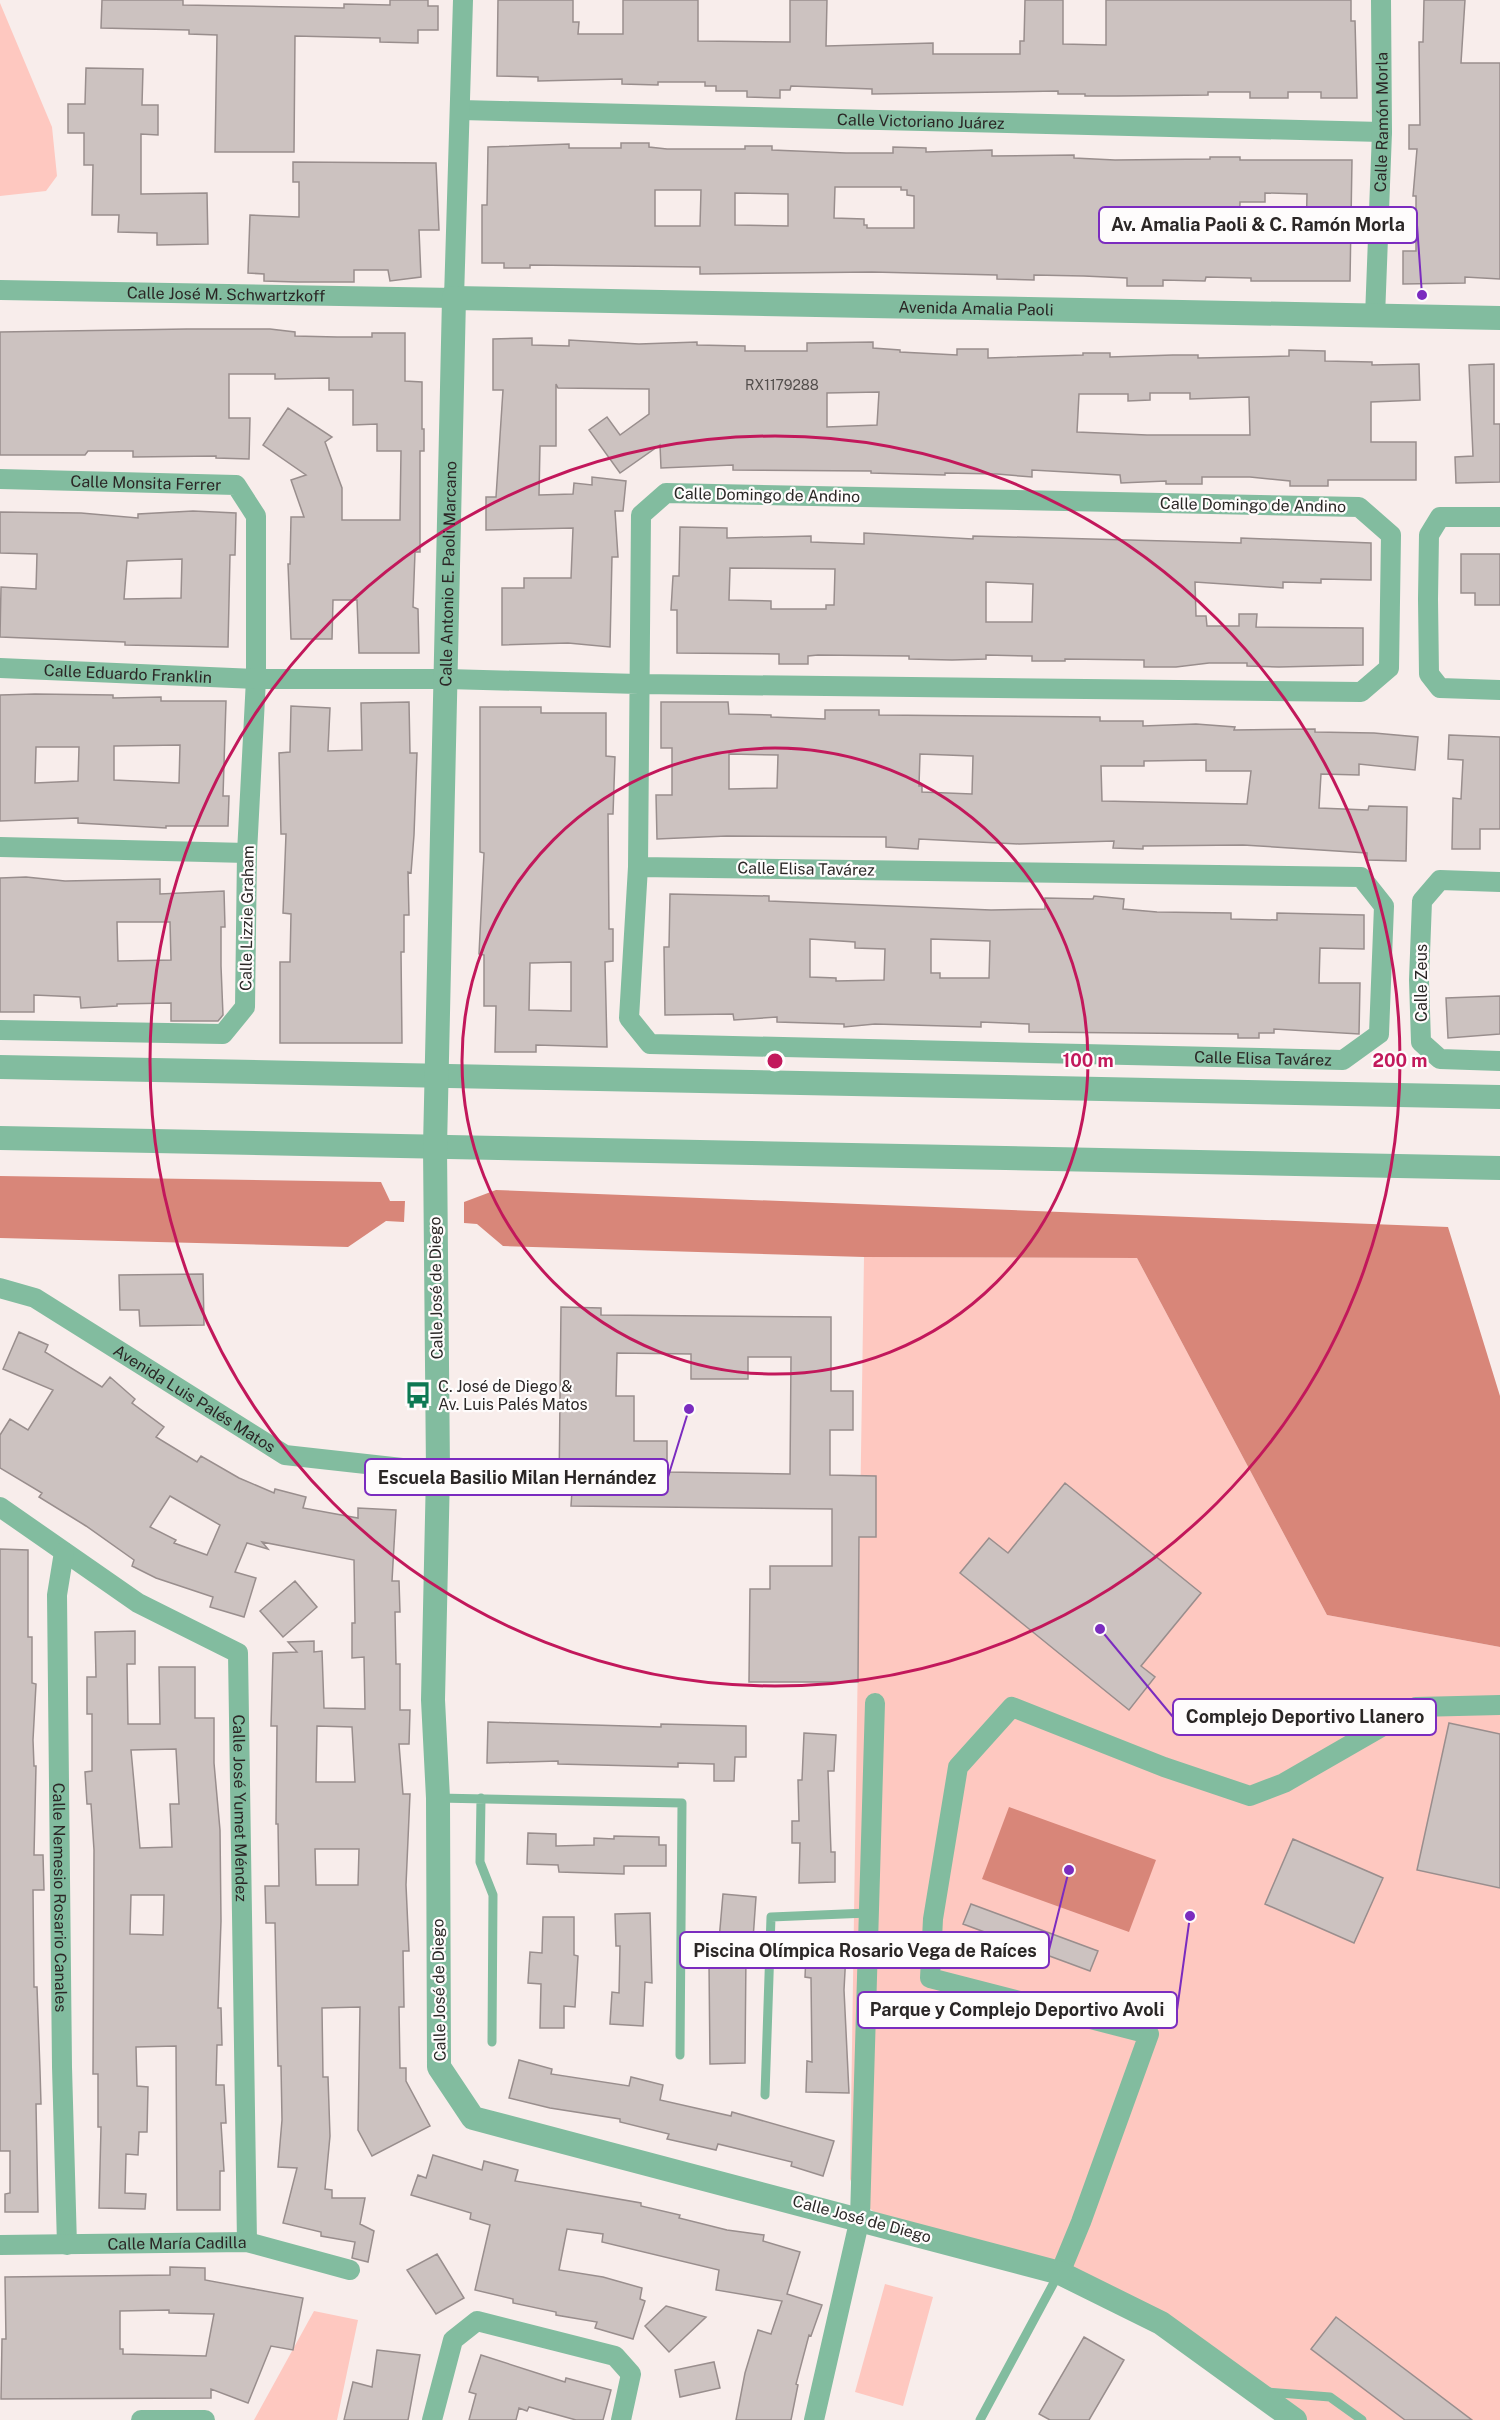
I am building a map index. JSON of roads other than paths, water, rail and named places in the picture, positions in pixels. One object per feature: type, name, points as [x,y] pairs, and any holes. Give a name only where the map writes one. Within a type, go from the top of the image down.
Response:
[{"type":"street","name":"Calle Antonio E. Paoli Marcano","points":[[435,1147],[463,0]]},
{"type":"street","name":"Calle Ramón Morla","points":[[1375,317],[1382,132],[1381,0]]},
{"type":"street","name":"Calle Victoriano Juárez","points":[[461,111],[1382,132]]},
{"type":"street","name":"Calle José M. Schwartzkoff","points":[[0,290],[454,298]]},
{"type":"street","name":"Avenida Amalia Paoli","points":[[454,298],[1500,318]]},
{"type":"street","name":"Calle Monsita Ferrer","points":[[0,479],[236,485],[256,516],[256,679]]},
{"type":"street","name":"Calle Domingo de Andino","points":[[256,679],[447,679],[639,684],[1361,692],[1389,668],[1391,535],[1359,507],[666,493],[641,515],[639,684]]},
{"type":"street","points":[[1500,517],[1440,517],[1429,535],[1428,599],[1429,674],[1440,688],[1500,690]]},
{"type":"street","name":"Calle Eduardo Franklin","points":[[0,668],[256,679]]},
{"type":"street","name":"Calle Lizzie Graham","points":[[0,1030],[223,1034],[245,1007],[247,854],[256,679]]},
{"type":"street","name":"Calle Elisa Tavárez","points":[[638,867],[1361,877],[1384,906],[1379,1034],[1343,1060],[650,1044],[629,1018],[638,867],[639,684]]},
{"type":"street","points":[[0,847],[247,854]]},
{"type":"street","name":"Calle Zeus","points":[[1500,882],[1440,880],[1422,901],[1419,980],[1421,1042],[1440,1059],[1500,1060]]},
{"type":"street","points":[[0,1066],[1500,1097]]},
{"type":"street","points":[[0,1138],[1500,1168]]},
{"type":"street","name":"Calle José de Diego","points":[[435,1147],[438,1472],[433,1700],[438,1798],[439,2067],[473,2118],[861,2218],[1060,2273],[1161,2323],[1295,2420]]},
{"type":"street","name":"Avenida Luis Palés Matos","points":[[0,1288],[35,1298],[285,1455],[438,1472]]},
{"type":"street","name":"Calle José Yumet Méndez","points":[[0,1507],[138,1603],[237,1653],[247,2242]]},
{"type":"street","name":"Calle Nemesio Rosario Canales","points":[[64,1552],[57,1595],[62,2067],[67,2245]]},
{"type":"street","points":[[820,2418],[861,2218],[875,1703]]},
{"type":"street","points":[[1060,2273],[1081,2222],[1149,2034],[930,1978],[933,1918],[958,1767],[1012,1707],[1164,1767],[1250,1796],[1284,1783],[1416,1707],[1500,1705]]},
{"type":"street","name":"Calle María Cadilla","points":[[0,2245],[247,2242],[350,2270]]},
{"type":"street","points":[[432,2420],[453,2340],[477,2321],[615,2356],[631,2374],[621,2420]]},
{"type":"street","points":[[141,2420],[205,2420]]},
{"type":"lane","points":[[438,1798],[682,1803],[680,2055]]},
{"type":"lane","points":[[481,1798],[480,1863],[493,1895],[492,2042]]},
{"type":"lane","points":[[765,2095],[771,1917],[868,1913]]},
{"type":"lane","points":[[980,2420],[1060,2273]]},
{"type":"lane","points":[[1256,2391],[1330,2397],[1362,2420]]},
{"type":"place","name":"Av. Amalia Paoli & C. Ramón Morla","points":[[1422,295]]},
{"type":"place","name":"C. José de Diego & Av. Luis Palés Matos","points":[[418,1395]]},
{"type":"place","name":"Escuela Basilio Milan Hernández","points":[[689,1409]]},
{"type":"place","name":"Complejo Deportivo Llanero","points":[[1100,1629]]},
{"type":"place","name":"Piscina Olímpica Rosario Vega de Raíces","points":[[1069,1870]]},
{"type":"place","name":"Parque y Complejo Deportivo Avoli","points":[[1190,1916]]}]
